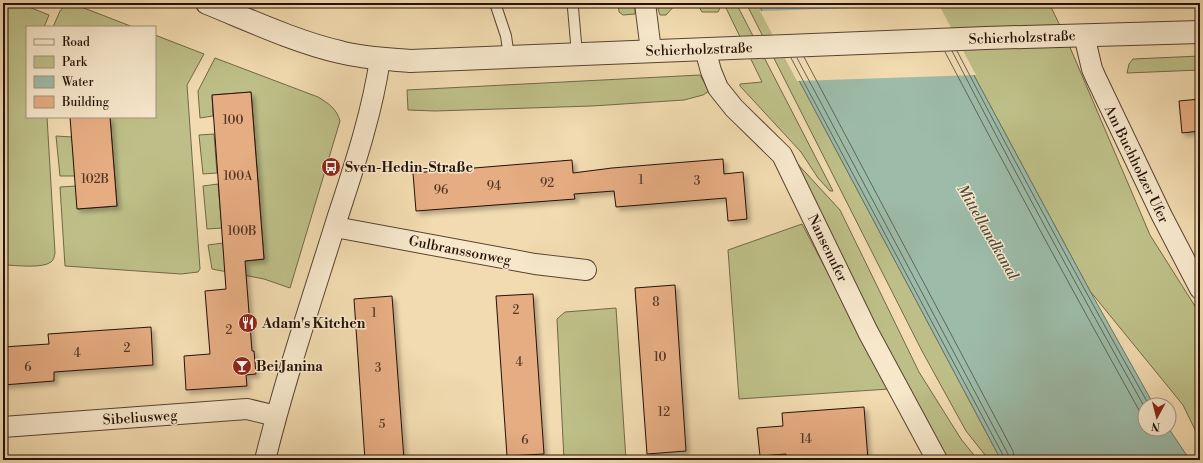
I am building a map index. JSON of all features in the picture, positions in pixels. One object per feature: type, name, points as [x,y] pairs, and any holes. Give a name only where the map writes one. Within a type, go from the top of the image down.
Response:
[{"type":"street","name":"Schierholzstraße","points":[[207,3],[299,39],[333,50],[380,59],[410,61],[986,38],[1200,32]]},
{"type":"street","points":[[645,3],[651,51]]},
{"type":"street","name":"Am Buchholzer Ufer","points":[[1084,35],[1092,69],[1096,78],[1162,216],[1200,289]]},
{"type":"street","name":"Nansenufer","points":[[705,49],[711,71],[718,88],[734,108],[782,155],[868,332],[938,460]]},
{"type":"street","points":[[265,460],[276,416],[369,112],[376,86],[380,59]]},
{"type":"street","name":"Gulbranssonweg","points":[[335,227],[535,264],[586,270]]},
{"type":"street","name":"Sibeliusweg","points":[[3,427],[247,408],[276,416]]},
{"type":"lane","points":[[495,3],[506,36],[509,57]]},
{"type":"lane","points":[[573,8],[577,54]]},
{"type":"green space","points":[[3,3],[31,3],[29,7],[49,15],[44,26],[26,26],[26,118],[47,118],[55,253],[52,261],[47,264],[28,266],[3,265]]},
{"type":"green space","points":[[67,3],[71,3],[130,26],[53,26],[60,11]]},
{"type":"green space","points":[[618,3],[635,3],[635,14],[623,15],[619,12]]},
{"type":"green space","points":[[665,3],[677,3],[666,15],[660,15],[658,9]]},
{"type":"green space","points":[[698,3],[736,3],[833,191],[830,191],[818,178],[801,152],[740,86],[740,84],[762,82],[725,6],[721,6],[718,12],[702,12]]},
{"type":"green space","points":[[935,3],[1049,3],[1066,38],[1150,235],[1200,314],[1200,440],[1183,405],[1090,291]]},
{"type":"green space","points":[[759,5],[1001,460],[989,460],[966,431],[922,351],[748,7]]},
{"type":"green space","points":[[156,35],[204,54],[187,85],[200,269],[198,272],[181,274],[65,266],[60,187],[76,186],[78,209],[117,206],[110,118],[156,118]]},
{"type":"green space","points":[[1200,56],[1200,70],[1127,73],[1129,64],[1133,59]]},
{"type":"green space","points":[[215,58],[318,97],[329,104],[339,117],[340,121],[290,288],[264,279],[212,269],[208,245],[223,243],[225,263],[264,259],[251,92],[212,95],[213,116],[200,118],[198,91]]},
{"type":"green space","points":[[700,75],[709,91],[703,95],[684,100],[592,106],[435,111],[408,110],[407,90]]},
{"type":"green space","points":[[214,134],[217,173],[203,174],[199,135]]},
{"type":"green space","points":[[56,136],[72,137],[75,176],[60,176]]},
{"type":"green space","points":[[794,160],[840,210],[919,372],[961,439],[978,460],[947,460],[900,374]]},
{"type":"green space","points":[[218,184],[222,228],[207,229],[203,186]]},
{"type":"green space","points":[[802,224],[889,389],[739,399],[728,250]]},
{"type":"green space","points":[[616,308],[626,460],[564,460],[557,319],[565,312]]},
{"type":"water","name":"Mittellandkanal","points":[[758,3],[935,3],[1090,291],[1150,397],[1137,397],[1137,437],[1174,437],[1190,460],[1001,460]]},
{"type":"pier","points":[[939,5],[976,75],[797,81],[760,11]]},
{"type":"building","points":[[251,92],[264,259],[245,261],[252,351],[254,351],[256,374],[246,375],[247,386],[186,390],[184,356],[210,354],[205,291],[226,289],[212,95]]},
{"type":"building","points":[[1200,99],[1200,131],[1182,133],[1179,101]]},
{"type":"building","points":[[70,118],[110,118],[117,206],[77,209]]},
{"type":"building","points":[[723,159],[724,174],[743,172],[747,219],[728,221],[726,198],[616,207],[614,191],[574,194],[575,199],[416,211],[413,173],[572,160],[573,173],[612,168]]},
{"type":"building","points":[[675,285],[686,451],[647,454],[635,288]]},
{"type":"building","points":[[533,294],[544,454],[507,456],[496,296]]},
{"type":"building","points":[[392,296],[404,460],[365,460],[354,299]]},
{"type":"building","points":[[151,327],[153,365],[54,372],[54,381],[3,385],[3,347],[49,344],[48,334]]},
{"type":"building","points":[[864,407],[868,460],[786,460],[786,454],[760,456],[757,428],[783,426],[782,413]]},
{"type":"place","name":"Sven-Hedin-Straße","points":[[331,167]]},
{"type":"place","name":"Adam's Kitchen","points":[[248,323]]},
{"type":"place","name":"Bei Janina","points":[[242,366]]}]
